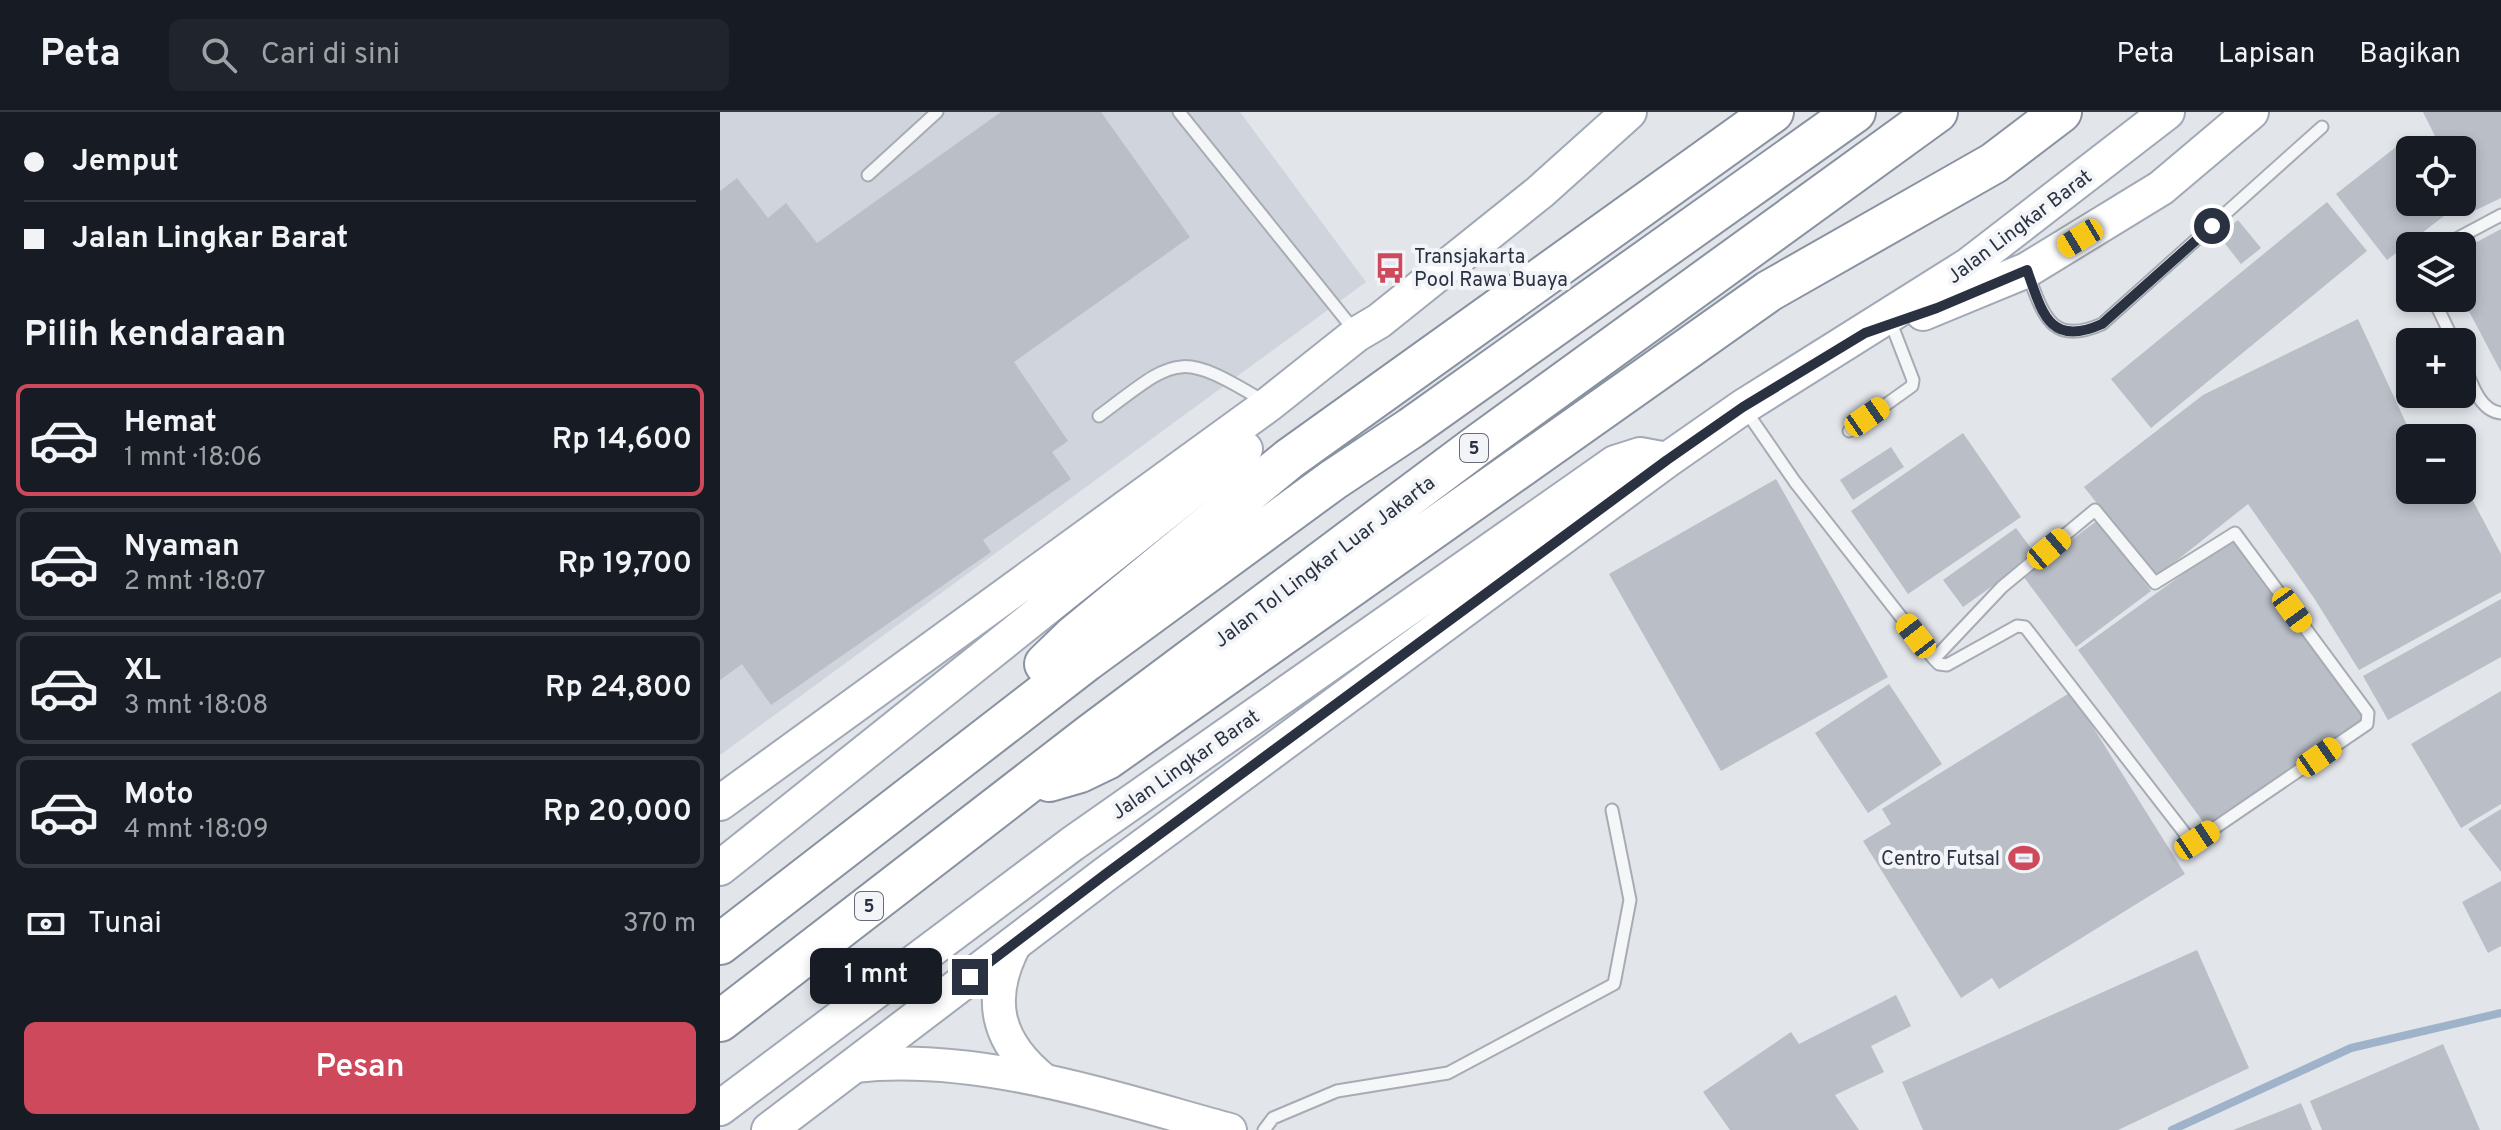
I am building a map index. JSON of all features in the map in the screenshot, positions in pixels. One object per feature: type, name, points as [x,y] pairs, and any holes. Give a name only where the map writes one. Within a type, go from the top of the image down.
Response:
[{"type":"highway","points":[[1038,699],[1040,678],[1046,663],[1057,652],[1289,459],[1773,112]]},
{"type":"highway","points":[[720,944],[1086,661],[1333,480],[1411,428],[1855,112]]},
{"type":"highway","name":"Jalan Tol Lingkar Luar Jakarta","points":[[720,1021],[1017,791],[1475,447],[1937,112]]},
{"type":"highway","points":[[1017,791],[1080,772],[1107,759],[1769,291],[1994,163],[2061,112]]},
{"type":"main road","points":[[720,803],[1269,404],[1540,192],[1629,112]]},
{"type":"main road","name":"Jalan Lingkar Barat","points":[[769,1130],[1657,458],[1878,328],[1969,265],[2167,112]]},
{"type":"main road","name":"Jalan Lingkar Barat","points":[[1878,328],[1937,308],[2027,270],[2161,188],[2251,112]]},
{"type":"main road","points":[[720,868],[1324,385],[1363,344],[1365,330]]},
{"type":"main road","name":"Jalan Lingkar Barat","points":[[720,1108],[1072,844],[1615,463],[1640,455],[1657,458]]},
{"type":"street","points":[[1016,942],[1004,965],[998,991],[1000,1017],[1009,1043],[1024,1064],[1045,1081]]},
{"type":"street","points":[[854,1066],[924,1063],[1045,1081],[1230,1130]]},
{"type":"lane","points":[[868,175],[937,112]]},
{"type":"lane","points":[[1179,112],[1365,330]]},
{"type":"lane","points":[[2027,270],[2042,312],[2054,327],[2080,334],[2102,324],[2322,127]]},
{"type":"lane","points":[[2469,232],[2501,215]]},
{"type":"lane","points":[[1849,431],[1912,386],[1913,380],[1878,328]]},
{"type":"lane","points":[[1099,416],[1157,373],[1176,365],[1213,371],[1269,404]]},
{"type":"lane","points":[[2476,390],[2482,403],[2495,413],[2501,413]]},
{"type":"lane","points":[[1743,407],[1780,460],[1934,659],[1939,664],[1947,665],[2017,626],[2031,631],[2190,840],[2197,840],[2367,724],[2369,719],[2368,713],[2235,533],[2155,583],[2095,510],[2002,587],[1934,659]]},
{"type":"lane","points":[[1264,1130],[1273,1118],[1337,1091],[1448,1073],[1614,984],[1630,900],[1612,810]]},
{"type":"shaded area","points":[[720,112],[1240,112],[1366,282],[720,755]]},
{"type":"building","points":[[1001,112],[1101,112],[1190,237],[1014,362],[1068,441],[1052,452],[1071,479],[983,540],[991,552],[771,705],[742,664],[720,680],[720,191],[737,178],[768,218],[786,203],[817,243]]},
{"type":"building","points":[[2423,112],[2501,112],[2501,198],[2476,210],[2476,136],[2435,136]]},
{"type":"building","points":[[2396,147],[2396,216],[2444,216],[2423,232],[2396,232],[2396,253],[2387,260],[2336,194]]},
{"type":"building","points":[[2327,202],[2367,251],[2151,428],[2111,379]]},
{"type":"building","points":[[2238,220],[2261,248],[2241,264],[2219,236]]},
{"type":"building","points":[[2501,229],[2501,372],[2469,312],[2476,312],[2476,242]]},
{"type":"building","points":[[2358,319],[2396,401],[2396,408],[2399,408],[2407,424],[2396,424],[2396,504],[2475,504],[2501,554],[2501,592],[2359,670],[2314,598],[2248,504],[2156,577],[2084,487],[2203,395]]},
{"type":"building","points":[[1963,433],[2021,517],[1908,594],[1851,511]]},
{"type":"building","points":[[1891,447],[1904,467],[1853,500],[1840,480]]},
{"type":"building","points":[[1776,479],[1888,677],[1721,771],[1609,574]]},
{"type":"building","points":[[2098,520],[2151,591],[2076,647],[2023,576]]},
{"type":"building","points":[[2016,528],[2036,555],[1963,607],[1943,580]]},
{"type":"building","points":[[2234,537],[2365,718],[2209,830],[2078,650]]},
{"type":"building","points":[[2501,599],[2501,657],[2388,720],[2363,676]]},
{"type":"building","points":[[1889,684],[1942,764],[1868,813],[1815,733]]},
{"type":"building","points":[[2501,691],[2501,804],[2461,828],[2411,744]]},
{"type":"building","name":"Centro Futsal","points":[[2071,692],[2185,874],[1999,989],[1992,978],[1961,998],[1863,841],[1891,824],[1882,809]]},
{"type":"building","points":[[2501,809],[2501,872],[2468,829]]},
{"type":"building","points":[[2501,881],[2501,946],[2488,953],[2462,902]]},
{"type":"building","points":[[2197,950],[2249,1068],[2118,1130],[1923,1130],[1902,1082]]},
{"type":"building","points":[[1896,995],[1911,1026],[1871,1046],[1884,1072],[1835,1095],[1859,1130],[1730,1130],[1703,1092],[1791,1032],[1799,1044]]},
{"type":"building","points":[[2443,1044],[2480,1130],[2322,1130],[2310,1101]]},
{"type":"building","points":[[2301,1103],[2312,1130],[2233,1130]]},
{"type":"waterway","points":[[2172,1130],[2351,1048],[2501,1013]]},
{"type":"place","name":"Transjakarta Pool Rawa Buaya","points":[[1390,268]]},
{"type":"place","name":"Centro Futsal","points":[[2024,858]]},
{"type":"route","points":[[970,977],[1667,460],[1743,407],[1848,343],[1865,333],[1937,308],[2027,270],[2042,312],[2054,327],[2080,334],[2102,324],[2212,226]]}]
